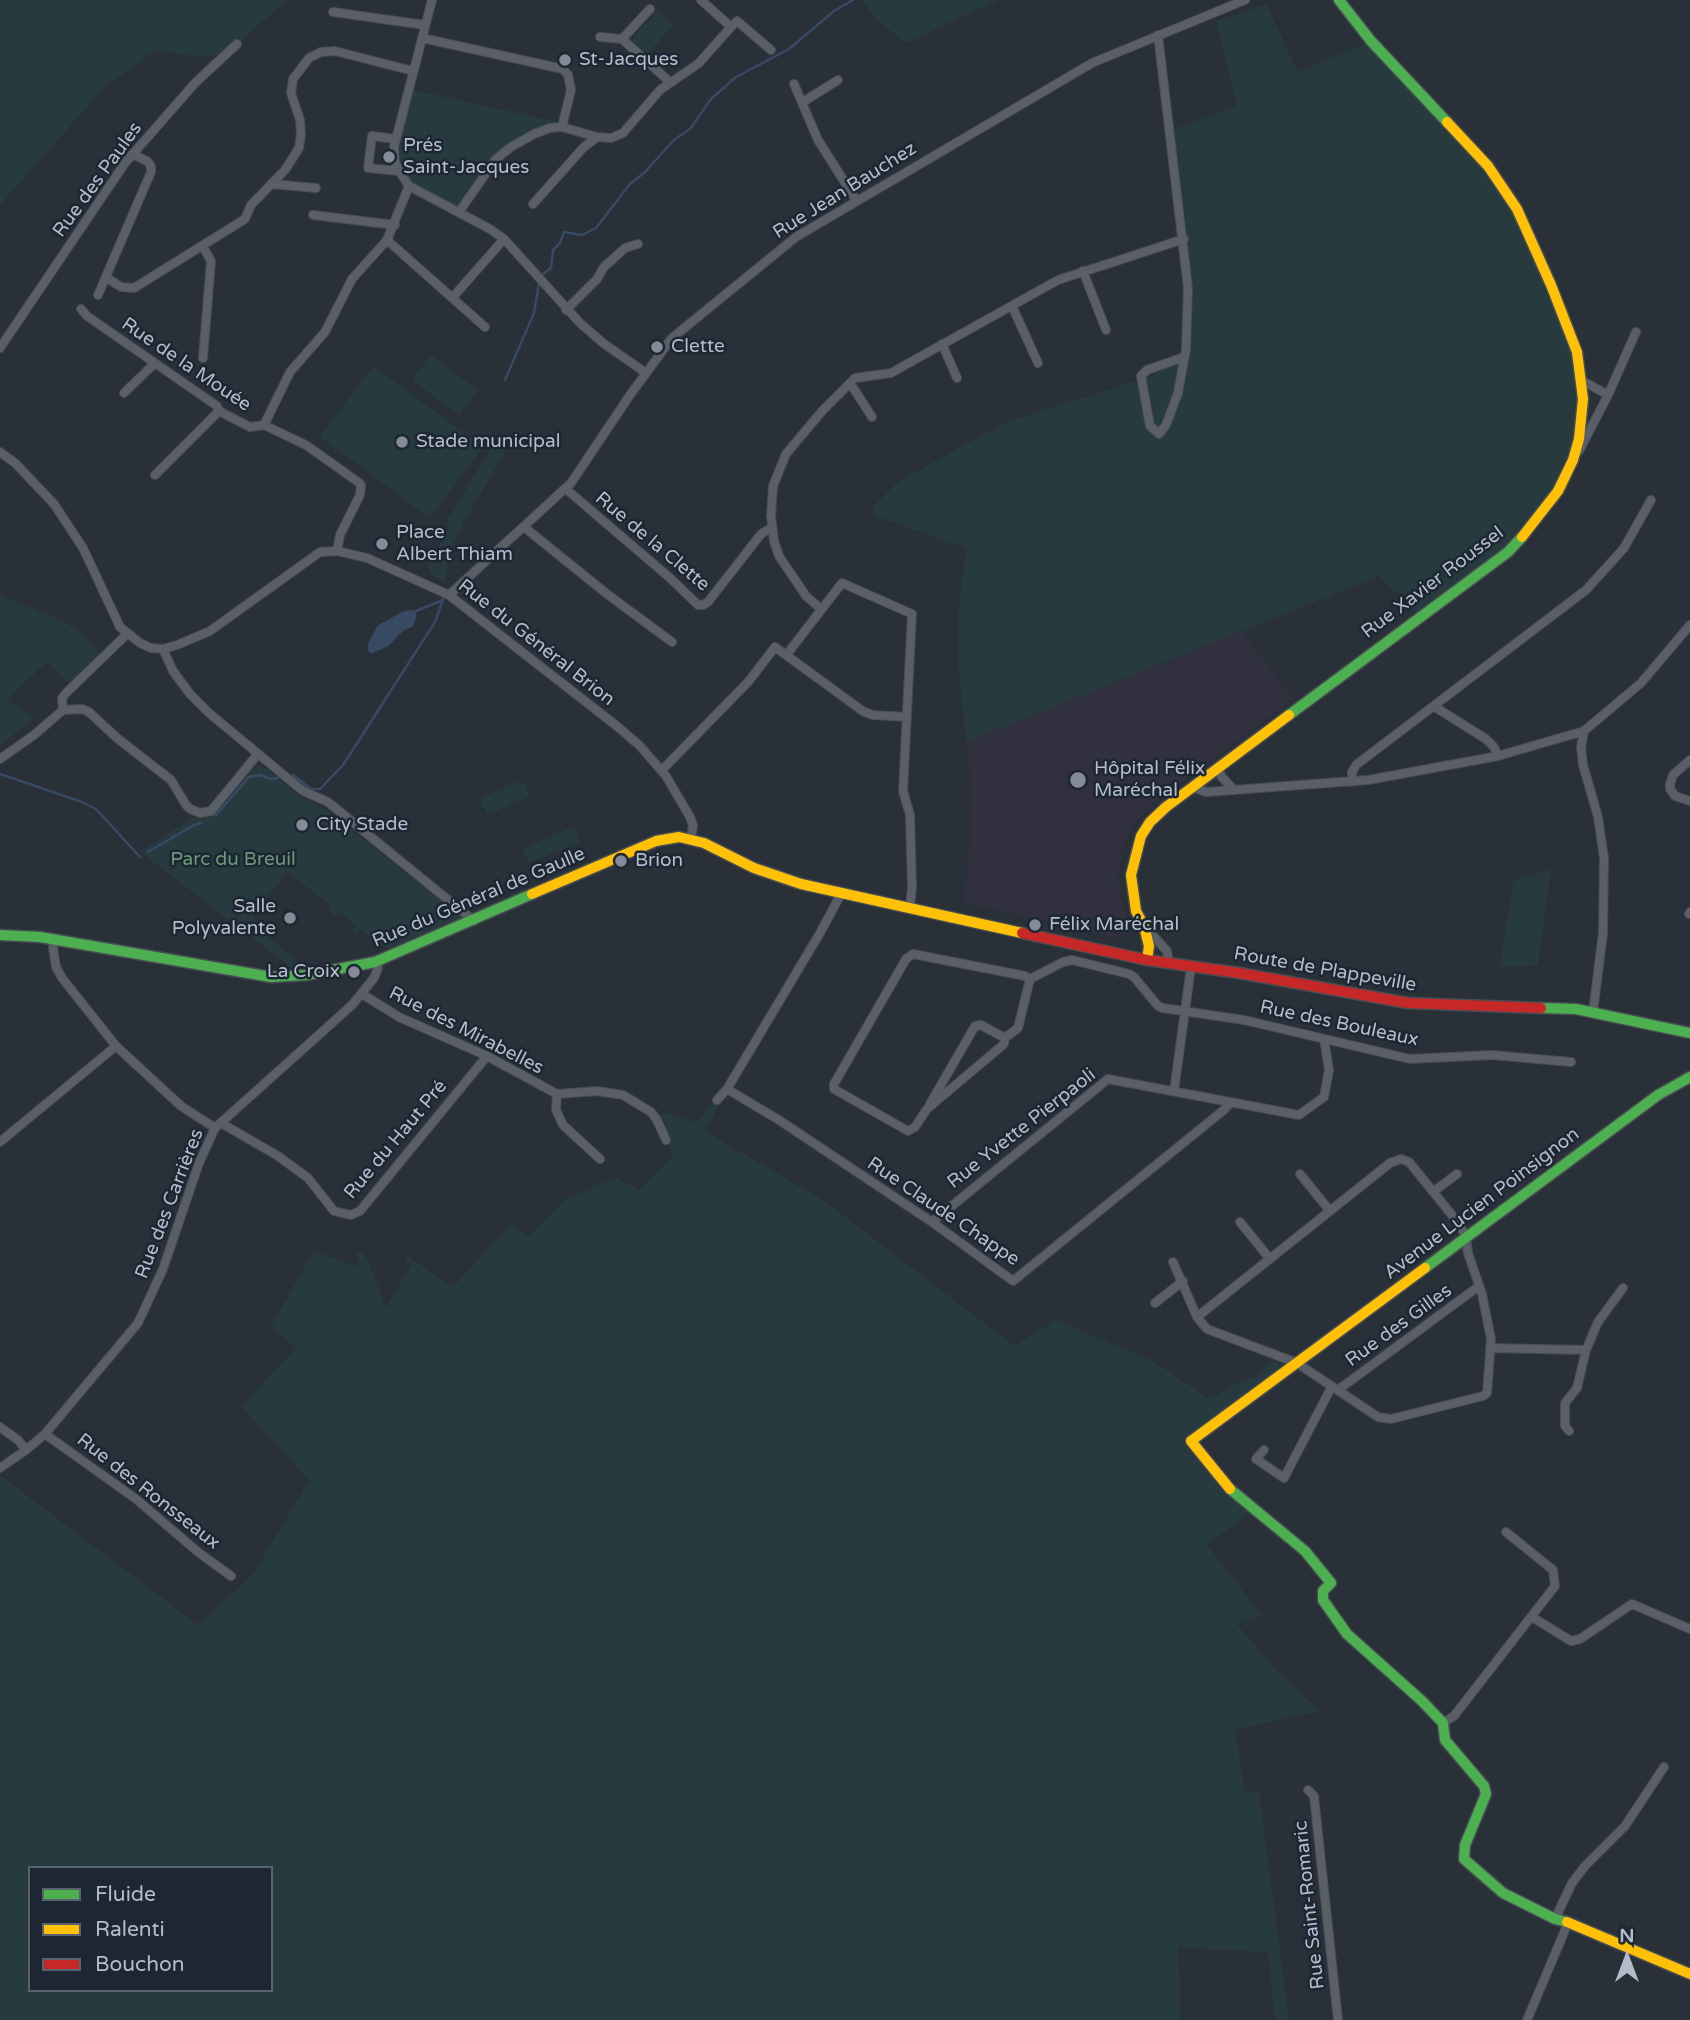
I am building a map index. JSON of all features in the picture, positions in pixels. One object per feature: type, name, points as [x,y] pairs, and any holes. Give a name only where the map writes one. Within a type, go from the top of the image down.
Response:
[{"type":"street","points":[[432,0],[396,139],[394,155],[398,171],[409,186],[460,212],[504,239],[566,310],[603,343],[646,373]]},
{"type":"street","points":[[701,0],[732,27]]},
{"type":"street","name":"Rue Jean Bauchez","points":[[449,595],[566,489],[672,338],[796,237],[1092,63],[1245,0]]},
{"type":"street","name":"Rue Xavier Roussel","points":[[1147,960],[1149,946],[1144,926],[1136,911],[1131,876],[1136,851],[1150,822],[1218,767],[1508,552],[1535,523],[1558,491],[1573,460],[1583,418],[1577,352],[1517,209],[1502,184],[1371,41],[1339,0]]},
{"type":"street","points":[[622,40],[650,9]]},
{"type":"street","points":[[333,12],[425,25]]},
{"type":"street","points":[[460,212],[496,159],[510,147],[534,134],[562,127],[597,137],[611,138],[623,133],[650,101],[670,82],[699,63],[737,21],[771,50]]},
{"type":"street","points":[[1158,35],[1188,288],[1184,357],[1178,393],[1166,425],[1159,435],[1150,426],[1141,376],[1147,370],[1184,357]]},
{"type":"street","points":[[422,37],[563,69],[571,83],[562,127]]},
{"type":"street","points":[[600,37],[622,40],[670,82]]},
{"type":"street","name":"Rue des Paules","points":[[0,348],[132,154],[195,83],[237,44]]},
{"type":"street","points":[[107,278],[121,287],[134,288],[245,219],[251,205],[293,160],[299,148],[302,135],[300,120],[291,93],[293,79],[309,58],[321,52],[335,51],[413,71]]},
{"type":"street","points":[[803,102],[838,80]]},
{"type":"street","points":[[794,84],[818,140],[856,200]]},
{"type":"street","points":[[396,139],[372,136],[368,168],[398,171]]},
{"type":"street","points":[[533,204],[583,148],[597,137]]},
{"type":"street","points":[[99,295],[151,172],[147,161],[132,154]]},
{"type":"street","points":[[271,184],[316,188]]},
{"type":"street","points":[[264,425],[290,372],[325,332],[352,279],[387,240],[409,186]]},
{"type":"street","points":[[313,215],[395,225]]},
{"type":"street","points":[[453,297],[504,239]]},
{"type":"street","points":[[821,609],[806,596],[787,570],[779,556],[771,528],[773,486],[786,454],[807,426],[859,376],[891,373],[1058,280],[1184,239]]},
{"type":"street","points":[[387,240],[485,327]]},
{"type":"street","points":[[566,310],[597,279],[604,267],[625,248],[638,244]]},
{"type":"street","points":[[202,247],[211,261],[202,358]]},
{"type":"street","points":[[1083,271],[1106,330]]},
{"type":"street","points":[[1012,306],[1038,363]]},
{"type":"street","name":"Rue de la Mouée","points":[[81,309],[105,329],[216,406],[219,411],[250,427],[264,425],[306,445],[361,485],[360,495],[340,535],[337,551]]},
{"type":"street","points":[[1573,460],[1608,395],[1636,332]]},
{"type":"street","points":[[942,344],[957,377]]},
{"type":"street","points":[[124,393],[155,363]]},
{"type":"street","points":[[1581,380],[1608,395]]},
{"type":"street","points":[[850,383],[872,417]]},
{"type":"street","points":[[155,475],[219,411]]},
{"type":"street","points":[[0,452],[54,504],[83,548],[120,627],[151,648],[163,649],[177,645],[209,631],[320,552],[337,551]]},
{"type":"street","name":"Rue de la Clette","points":[[566,489],[698,605],[703,606],[761,534],[771,528]]},
{"type":"street","points":[[1352,782],[1352,772],[1356,765],[1587,590],[1623,548],[1651,500]]},
{"type":"street","points":[[524,527],[672,642]]},
{"type":"street","name":"Rue du Général Brion","points":[[337,551],[367,558],[449,595],[618,727],[662,770],[690,817],[693,825],[691,838]]},
{"type":"street","points":[[787,654],[842,583],[912,614],[902,791],[911,815],[910,907]]},
{"type":"street","points":[[1193,787],[1206,792],[1368,780],[1498,756],[1584,731],[1641,683],[1690,625]]},
{"type":"street","points":[[63,710],[62,698],[66,693],[127,634]]},
{"type":"street","points":[[662,770],[749,681],[775,647],[864,712],[907,717]]},
{"type":"street","points":[[163,649],[173,671],[190,694],[257,755],[303,791],[328,802],[474,921]]},
{"type":"street","points":[[1435,707],[1486,739],[1498,756]]},
{"type":"street","points":[[0,759],[63,710],[75,708],[89,712],[117,738],[171,780],[186,805],[196,813],[211,811],[257,755]]},
{"type":"street","points":[[1584,731],[1581,747],[1583,765],[1598,817],[1604,858],[1603,933],[1593,1012]]},
{"type":"street","points":[[1367,757],[1368,780]]},
{"type":"street","points":[[1690,760],[1674,775],[1670,784],[1675,796],[1690,801]]},
{"type":"street","points":[[1218,767],[1221,776],[1234,790]]},
{"type":"street","name":"Rue du Général de Gaulle","points":[[0,935],[54,940],[271,976],[306,975],[375,962],[656,841],[679,837],[691,838],[782,878],[958,918]]},
{"type":"street","points":[[718,1100],[842,892]]},
{"type":"street","name":"Route de Plappeville","points":[[958,918],[1147,960],[1239,973],[1408,1003],[1558,1008],[1593,1012],[1690,1033]]},
{"type":"street","name":"Rue Xavier Roussel","points":[[1144,926],[1167,951],[1169,964]]},
{"type":"street","name":"Rue du Haut Pré","points":[[54,940],[53,948],[62,978],[116,1046],[181,1106],[278,1156],[308,1178],[334,1211],[342,1214],[351,1215],[360,1211],[487,1056]]},
{"type":"street","points":[[927,1109],[1018,1028],[1030,979],[921,954],[913,954],[906,959],[833,1087],[835,1091],[908,1131],[915,1127],[927,1109],[975,1027],[981,1025],[1005,1038]]},
{"type":"street","name":"Rue des Bouleaux","points":[[1030,979],[1063,962],[1072,961],[1129,974],[1158,1006],[1244,1020],[1410,1059],[1492,1055],[1571,1062]]},
{"type":"street","name":"Rue des Carrières","points":[[0,1468],[45,1434],[138,1323],[163,1269],[199,1163],[218,1125],[362,994],[374,978],[378,968],[375,962]]},
{"type":"street","points":[[1174,1091],[1191,967]]},
{"type":"street","name":"Rue des Mirabelles","points":[[362,994],[400,1017],[487,1056],[557,1094],[611,1092],[633,1100],[657,1120],[666,1140]]},
{"type":"street","name":"Rue Yvette Pierpaoli","points":[[932,1222],[1108,1079],[1299,1115],[1324,1097],[1329,1070],[1324,1039]]},
{"type":"street","points":[[0,1142],[116,1046]]},
{"type":"street","name":"Avenue Lucien Poinsignon","points":[[1443,1723],[1348,1634],[1323,1600],[1323,1591],[1331,1583],[1305,1551],[1226,1485],[1191,1441],[1658,1095],[1690,1077]]},
{"type":"street","name":"Rue Claude Chappe","points":[[727,1089],[779,1120],[932,1222],[1013,1281],[1230,1103]]},
{"type":"street","name":"Rue des Mirabelles","points":[[557,1094],[556,1110],[563,1125],[600,1159]]},
{"type":"street","points":[[1173,1262],[1197,1317],[1207,1329],[1297,1363],[1378,1417],[1391,1419],[1487,1393],[1491,1339],[1466,1238],[1460,1225],[1409,1162],[1401,1159],[1390,1163],[1197,1317]]},
{"type":"street","points":[[1300,1174],[1330,1211]]},
{"type":"street","points":[[1433,1192],[1457,1174]]},
{"type":"street","points":[[1240,1222],[1270,1259]]},
{"type":"street","points":[[1155,1303],[1183,1281]]},
{"type":"street","name":"Rue des Gilles","points":[[1335,1388],[1479,1286]]},
{"type":"street","points":[[1569,1432],[1565,1426],[1565,1403],[1577,1388],[1586,1350],[1598,1322],[1623,1287]]},
{"type":"street","points":[[1490,1348],[1586,1350]]},
{"type":"street","points":[[1264,1450],[1256,1459],[1284,1478],[1335,1388]]},
{"type":"street","points":[[0,1427],[18,1440],[26,1450]]},
{"type":"street","name":"Rue des Ronsseaux","points":[[45,1434],[116,1483],[231,1576]]},
{"type":"street","points":[[1506,1532],[1553,1570],[1555,1586],[1454,1716],[1443,1723],[1445,1740],[1484,1786],[1486,1794],[1465,1845],[1464,1859],[1503,1893],[1555,1919],[1690,1974]]},
{"type":"street","points":[[1532,1617],[1571,1641],[1580,1639],[1632,1604],[1690,1629]]},
{"type":"street","points":[[1555,1919],[1572,1883],[1625,1826],[1664,1766]]},
{"type":"street","name":"Rue Saint-Romaric","points":[[1308,1790],[1314,1796],[1338,2020]]},
{"type":"street","points":[[1527,2020],[1568,1923]]},
{"type":"shaded area","name":"Hôpital Félix Maréchal","points":[[1236,624],[1292,699],[1159,799],[1142,814],[1129,832],[1121,853],[1118,875],[1120,897],[1131,926],[1129,935],[1122,938],[1111,936],[964,903],[970,845],[971,788],[966,724]]},
{"type":"green space","points":[[0,0],[287,0],[237,44],[219,55],[194,56],[156,50],[104,88],[0,205]]},
{"type":"green space","points":[[861,0],[999,0],[906,43],[879,22]]},
{"type":"green space","points":[[1266,4],[1298,72],[1371,41],[1502,184],[1551,285],[1581,380],[1573,460],[1523,537],[1420,616],[1379,576],[966,742],[959,671],[959,608],[966,548],[872,515],[875,505],[898,482],[1002,424],[1154,375],[1175,364],[1178,367],[1185,365],[1188,253],[1173,129],[1237,106],[1216,21]]},
{"type":"green space","points":[[657,10],[674,24],[646,56],[630,42]]},
{"type":"green space","points":[[409,89],[562,123],[496,159],[459,212],[409,186],[395,162]]},
{"type":"green space","points":[[431,355],[478,390],[459,415],[412,380]]},
{"type":"green space","name":"Stade municipal","points":[[373,366],[483,447],[430,518],[320,437]]},
{"type":"green space","points":[[495,441],[507,448],[448,555],[445,583],[430,573],[428,561],[433,549],[436,551],[449,529],[447,521]]},
{"type":"green space","points":[[0,595],[63,621],[79,631],[100,654],[70,684],[47,662],[7,699],[34,719],[0,745]]},
{"type":"green space","name":"Parc du Breuil","points":[[260,766],[300,797],[324,808],[463,919],[387,949],[360,929],[355,933],[352,931],[356,926],[339,912],[334,917],[328,903],[287,872],[253,917],[255,926],[306,968],[292,968],[140,852],[192,818],[205,818],[252,770]]},
{"type":"green space","points":[[517,782],[524,783],[530,796],[487,815],[480,799]]},
{"type":"green space","points":[[574,826],[580,842],[529,863],[523,849]]},
{"type":"green space","points":[[1551,869],[1538,965],[1500,967],[1513,881]]},
{"type":"green space","points":[[714,1098],[721,1102],[705,1131],[826,1202],[1014,1346],[1056,1320],[1153,1361],[1210,1399],[1240,1382],[1256,1377],[1273,1360],[1278,1362],[1277,1378],[1192,1441],[1251,1512],[1207,1545],[1262,1615],[1237,1624],[1271,1665],[1320,1711],[1235,1730],[1245,1790],[1259,1792],[1289,2020],[1275,2020],[1268,1952],[1178,1948],[1181,2020],[0,2020],[0,1475],[198,1625],[253,1574],[309,1480],[241,1406],[296,1349],[271,1326],[314,1251],[361,1268],[356,1253],[362,1252],[370,1265],[386,1308],[411,1265],[405,1259],[408,1256],[453,1287],[510,1224],[528,1237],[566,1199],[616,1178],[640,1190],[674,1154],[666,1140],[667,1123],[659,1115],[664,1113],[695,1122],[700,1120]]},
{"type":"water","points":[[410,610],[416,611],[412,627],[404,630],[388,646],[371,654],[368,644],[378,625]]},
{"type":"waterway","points":[[542,275],[551,268],[553,250],[560,243],[564,232],[582,235],[596,228],[630,184],[645,172],[674,140],[690,129],[711,99],[736,77],[789,49],[834,11],[853,0]]},
{"type":"waterway","points":[[505,380],[534,313],[539,283]]},
{"type":"waterway","points":[[416,611],[443,600],[442,594]]},
{"type":"waterway","points":[[293,775],[311,789],[320,789],[343,765],[435,622],[443,600]]},
{"type":"waterway","points":[[0,774],[96,809],[140,857]]},
{"type":"waterway","points":[[216,815],[249,777],[260,775],[271,779],[278,778]]},
{"type":"waterway","points":[[148,852],[201,823]]},
{"type":"traffic: fast","points":[[1339,0],[1371,41],[1447,122]]},
{"type":"traffic: fast","points":[[1289,715],[1508,552],[1522,537]]},
{"type":"traffic: fast","points":[[0,935],[40,937],[271,977],[306,975],[375,962],[532,894]]},
{"type":"traffic: fast","points":[[1541,1008],[1576,1009],[1690,1033]]},
{"type":"traffic: fast","points":[[1425,1268],[1658,1095],[1690,1077]]},
{"type":"traffic: fast","points":[[1230,1489],[1305,1551],[1331,1583],[1323,1591],[1323,1600],[1347,1634],[1443,1723],[1445,1740],[1484,1786],[1486,1794],[1465,1845],[1464,1859],[1503,1893],[1555,1919],[1567,1922]]},
{"type":"traffic: slow","points":[[1447,122],[1488,166],[1517,209],[1577,352],[1583,399],[1579,439],[1573,460],[1558,491],[1522,537]]},
{"type":"traffic: slow","points":[[1147,960],[1149,946],[1144,926],[1136,911],[1131,875],[1141,836],[1150,822],[1166,807],[1289,715]]},
{"type":"traffic: slow","points":[[532,894],[656,841],[679,837],[704,843],[754,868],[801,884],[1022,933]]},
{"type":"traffic: slow","points":[[1230,1489],[1191,1441],[1425,1268]]},
{"type":"traffic: slow","points":[[1567,1922],[1690,1974]]},
{"type":"traffic: jam","points":[[1022,933],[1147,960],[1239,973],[1408,1003],[1541,1008]]},
{"type":"place","name":"St-Jacques","points":[[565,60]]},
{"type":"place","name":"Prés Saint-Jacques","points":[[389,157]]},
{"type":"place","name":"Clette","points":[[657,347]]},
{"type":"place","name":"Stade municipal","points":[[402,442]]},
{"type":"place","name":"Place Albert Thiam","points":[[382,544]]},
{"type":"place","name":"Hôpital Félix Maréchal","points":[[1078,780]]},
{"type":"place","name":"City Stade","points":[[302,825]]},
{"type":"place","name":"Brion","points":[[621,861]]},
{"type":"place","name":"Salle Polyvalente","points":[[290,918]]},
{"type":"place","name":"Félix Maréchal","points":[[1035,925]]},
{"type":"place","name":"La Croix","points":[[354,972]]}]
